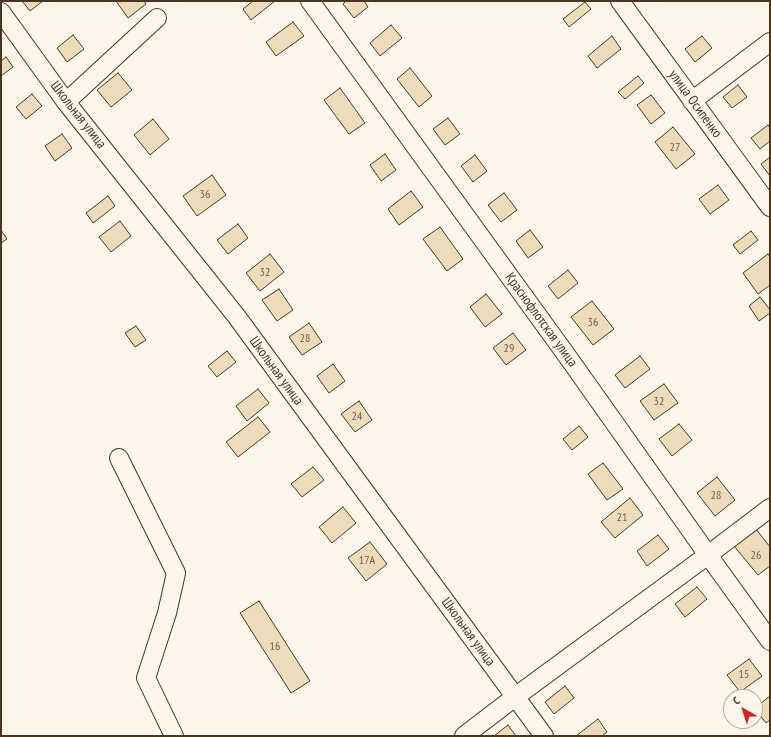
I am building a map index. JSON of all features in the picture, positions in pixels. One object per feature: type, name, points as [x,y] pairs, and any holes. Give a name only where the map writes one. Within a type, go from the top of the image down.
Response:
[{"type":"street","name":"Краснофлотская улица","points":[[310,1],[570,360],[770,641]]},
{"type":"street","name":"улица Осипенко","points":[[620,1],[770,207]]},
{"type":"street","name":"Школьная улица","points":[[1,12],[66,102],[237,317],[544,736]]},
{"type":"street","points":[[66,102],[157,18]]},
{"type":"street","points":[[692,101],[770,42]]},
{"type":"street","points":[[119,458],[176,573],[167,613],[146,678],[174,736]]},
{"type":"street","points":[[464,736],[770,508]]},
{"type":"building","points":[[22,1],[43,1],[30,11]]},
{"type":"building","points":[[116,1],[144,1],[146,4],[128,18]]},
{"type":"building","points":[[253,1],[275,1],[251,20],[243,9]]},
{"type":"building","points":[[346,1],[364,1],[368,7],[354,18],[343,4]]},
{"type":"building","points":[[585,2],[591,9],[569,27],[563,19]]},
{"type":"building","points":[[293,22],[304,36],[276,56],[266,42]]},
{"type":"building","points":[[391,25],[402,38],[380,56],[370,43]]},
{"type":"building","points":[[73,35],[84,49],[67,62],[57,48]]},
{"type":"building","points":[[612,36],[621,49],[597,68],[588,56]]},
{"type":"building","points":[[702,36],[712,48],[695,62],[685,49]]},
{"type":"building","points":[[6,57],[13,67],[1,76],[1,61]]},
{"type":"building","points":[[410,68],[432,96],[419,107],[397,79]]},
{"type":"building","points":[[118,73],[132,90],[111,107],[97,90]]},
{"type":"building","points":[[638,76],[644,83],[625,99],[618,92]]},
{"type":"building","points":[[738,85],[747,97],[732,108],[723,97]]},
{"type":"building","points":[[340,88],[365,123],[349,134],[324,100]]},
{"type":"building","points":[[32,94],[42,106],[26,119],[16,107]]},
{"type":"building","points":[[651,95],[665,113],[651,124],[637,105]]},
{"type":"building","points":[[448,118],[460,134],[445,145],[433,129]]},
{"type":"building","points":[[153,119],[169,139],[150,155],[134,135]]},
{"type":"building","points":[[768,125],[770,128],[770,141],[760,149],[751,138]]},
{"type":"building","points":[[673,127],[695,154],[676,169],[655,142]]},
{"type":"building","points":[[62,134],[72,148],[55,161],[45,146]]},
{"type":"building","points":[[385,154],[396,170],[381,181],[370,165]]},
{"type":"building","points":[[475,155],[487,171],[473,182],[461,166]]},
{"type":"building","points":[[770,157],[770,176],[761,164]]},
{"type":"building","points":[[212,175],[226,195],[197,216],[183,196]]},
{"type":"building","points":[[718,185],[729,200],[710,214],[699,199]]},
{"type":"building","points":[[411,191],[423,207],[399,225],[388,209]]},
{"type":"building","points":[[504,193],[517,210],[501,222],[488,205]]},
{"type":"building","points":[[108,196],[115,206],[93,223],[86,213]]},
{"type":"building","points":[[120,221],[131,236],[111,252],[99,237]]},
{"type":"building","points":[[238,224],[248,238],[228,254],[217,240]]},
{"type":"building","points":[[440,227],[463,259],[447,271],[423,239]]},
{"type":"building","points":[[1,230],[7,239],[1,243]]},
{"type":"building","points":[[530,230],[543,247],[528,258],[516,241]]},
{"type":"building","points":[[751,231],[758,240],[740,254],[733,245]]},
{"type":"building","points":[[270,254],[284,272],[260,291],[246,273]]},
{"type":"building","points":[[768,254],[770,257],[770,285],[758,294],[743,273]]},
{"type":"building","points":[[568,270],[578,283],[558,299],[548,286]]},
{"type":"building","points":[[279,289],[293,310],[277,321],[262,300]]},
{"type":"building","points":[[486,294],[502,314],[485,327],[470,307]]},
{"type":"building","points":[[760,297],[770,310],[770,313],[759,321],[749,306]]},
{"type":"building","points":[[592,301],[614,329],[593,345],[571,317]]},
{"type":"building","points":[[309,323],[322,342],[302,355],[289,337]]},
{"type":"building","points":[[136,326],[146,340],[135,347],[125,333]]},
{"type":"building","points":[[513,333],[526,350],[506,365],[493,348]]},
{"type":"building","points":[[227,351],[236,362],[217,377],[208,366]]},
{"type":"building","points":[[640,356],[650,369],[625,388],[615,375]]},
{"type":"building","points":[[333,364],[345,381],[329,393],[317,376]]},
{"type":"building","points":[[664,384],[678,403],[654,420],[640,401]]},
{"type":"building","points":[[258,389],[269,403],[247,421],[236,406]]},
{"type":"building","points":[[359,401],[372,420],[355,432],[341,414]]},
{"type":"building","points":[[258,417],[270,432],[238,457],[226,442]]},
{"type":"building","points":[[679,424],[692,440],[672,456],[659,439]]},
{"type":"building","points":[[579,426],[588,437],[572,450],[563,439]]},
{"type":"building","points":[[603,463],[623,489],[607,500],[588,474]]},
{"type":"building","points":[[313,467],[324,480],[302,497],[291,484]]},
{"type":"building","points":[[717,477],[735,500],[715,516],[697,493]]},
{"type":"building","points":[[630,498],[643,515],[615,538],[601,522]]},
{"type":"building","points":[[343,507],[356,523],[332,543],[319,527]]},
{"type":"building","points":[[756,529],[770,547],[770,566],[758,575],[734,546]]},
{"type":"building","points":[[658,535],[669,549],[647,566],[637,551]]},
{"type":"building","points":[[370,542],[387,564],[366,581],[348,558]]},
{"type":"building","points":[[697,587],[707,599],[685,617],[675,604]]},
{"type":"building","points":[[259,601],[310,681],[291,693],[240,613]]},
{"type":"building","points":[[749,659],[762,676],[744,689],[738,689],[727,675]]},
{"type":"building","points":[[565,686],[574,698],[554,714],[545,702]]},
{"type":"building","points":[[770,696],[770,720],[766,723],[763,719],[763,702]]},
{"type":"building","points":[[598,719],[607,732],[602,736],[576,736]]},
{"type":"building","points":[[508,725],[516,736],[494,736]]}]
